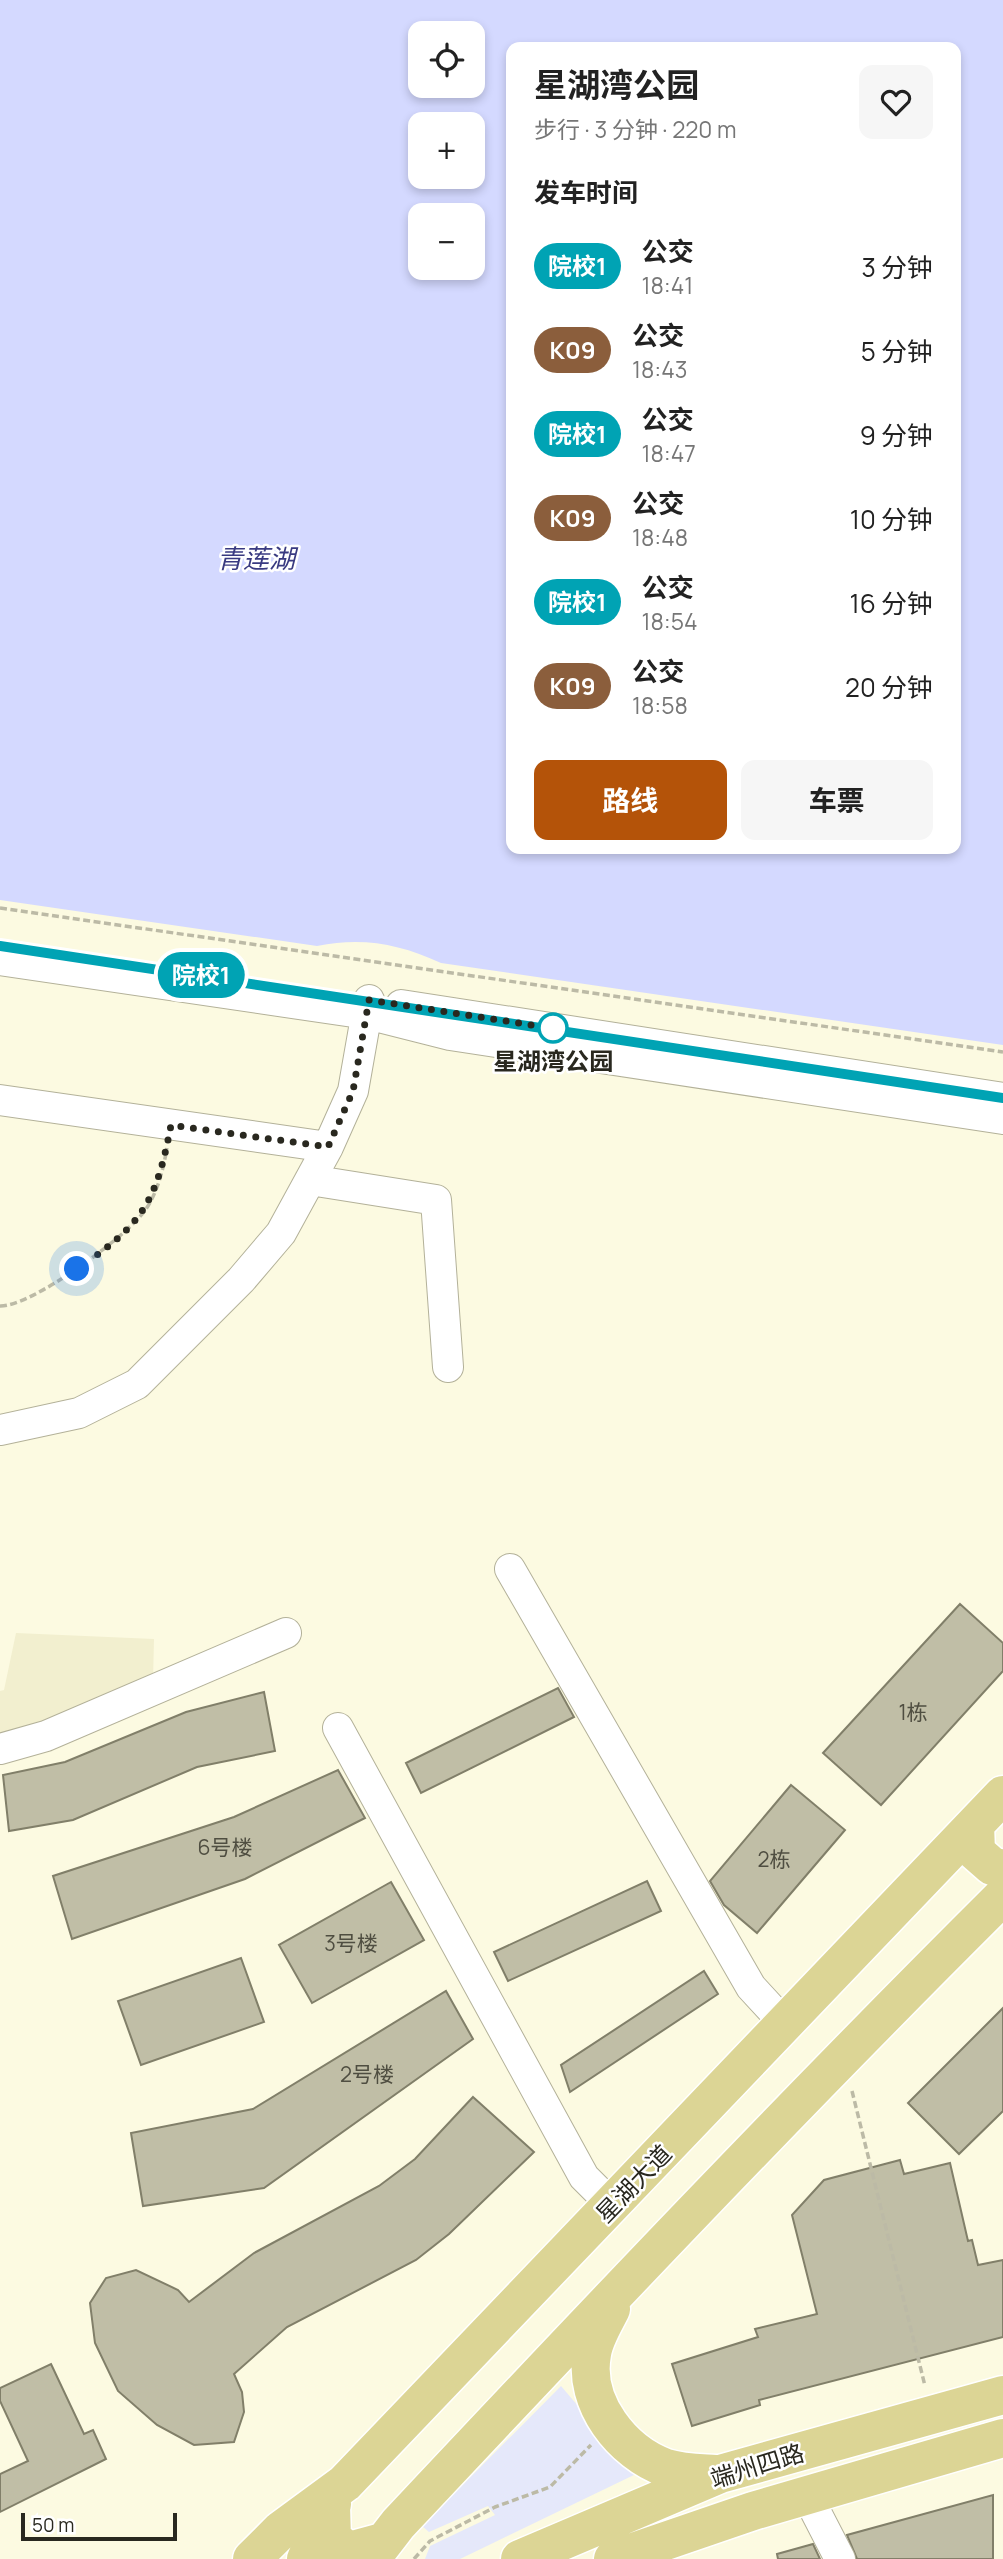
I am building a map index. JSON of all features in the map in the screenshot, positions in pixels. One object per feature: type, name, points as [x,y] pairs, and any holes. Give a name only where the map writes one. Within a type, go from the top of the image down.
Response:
[{"type":"main road","name":"星湖大道","points":[[252,2559],[281,2530],[338,2494],[1003,1795]]},
{"type":"main road","points":[[975,1825],[976,1852],[992,1866],[1003,1869]]},
{"type":"main road","points":[[338,2494],[332,2539],[349,2551],[389,2553],[626,2280],[843,2055],[1003,1896]]},
{"type":"main road","points":[[626,2280],[601,2329],[592,2354],[600,2410],[624,2442],[666,2468],[720,2474]]},
{"type":"main road","name":"端州四路","points":[[523,2558],[720,2474],[1003,2395]]},
{"type":"main road","name":"端州四路","points":[[615,2558],[807,2495],[1003,2438]]},
{"type":"main road","points":[[306,2559],[338,2494]]},
{"type":"street","points":[[0,946],[368,1007],[450,1035],[1003,1119]]},
{"type":"street","points":[[0,960],[368,1007],[1003,1098]]},
{"type":"street","points":[[0,1430],[79,1413],[137,1384],[241,1280],[281,1233],[328,1147],[353,1091],[368,1007]]},
{"type":"street","points":[[0,1100],[328,1147]]},
{"type":"street","points":[[310,1180],[436,1199],[448,1367]]},
{"type":"street","points":[[510,1569],[751,1987],[785,2024]]},
{"type":"street","points":[[0,1749],[46,1736],[286,1633]]},
{"type":"street","points":[[338,1728],[584,2177],[612,2205]]},
{"type":"street","points":[[807,2495],[840,2559]]},
{"type":"path","points":[[0,908],[1003,1052]]},
{"type":"path","points":[[0,1306],[60,1280],[110,1246],[145,1210],[162,1175],[171,1125]]},
{"type":"path","points":[[843,2055],[932,2414]]},
{"type":"path","points":[[389,2553],[430,2541],[495,2507],[550,2487],[611,2426]]},
{"type":"shaded area","points":[[16,1633],[154,1639],[153,1681],[0,1742],[0,1691],[4,1690]]},
{"type":"shaded area","points":[[561,2386],[636,2474],[460,2559],[425,2559],[430,2546],[495,2515],[488,2506],[429,2532],[422,2526]]},
{"type":"water","name":"青莲湖","points":[[0,0],[1003,0],[1003,1045],[441,963],[410,951],[380,944],[334,943],[317,946],[0,900]]},
{"type":"building","points":[[960,1604],[1003,1643],[1003,1671],[881,1805],[823,1753]]},
{"type":"building","points":[[558,1688],[574,1717],[421,1793],[406,1763]]},
{"type":"building","points":[[264,1692],[275,1751],[197,1767],[73,1820],[9,1831],[3,1775],[65,1762],[186,1712]]},
{"type":"building","points":[[338,1770],[365,1818],[245,1879],[72,1939],[53,1876],[234,1817]]},
{"type":"building","points":[[791,1785],[845,1830],[757,1933],[724,1905],[710,1881]]},
{"type":"building","points":[[647,1881],[661,1911],[508,1981],[494,1952]]},
{"type":"building","points":[[391,1882],[424,1940],[312,2003],[279,1945]]},
{"type":"building","points":[[241,1958],[264,2022],[141,2065],[118,2001]]},
{"type":"building","points":[[704,1971],[718,1994],[570,2092],[561,2065]]},
{"type":"building","points":[[446,1991],[473,2039],[264,2188],[143,2206],[131,2133],[253,2109]]},
{"type":"building","points":[[1003,2008],[1003,2111],[959,2154],[908,2103]]},
{"type":"building","points":[[473,2097],[534,2152],[449,2234],[416,2260],[287,2327],[234,2374],[242,2392],[244,2412],[234,2442],[194,2445],[157,2425],[118,2391],[95,2343],[90,2303],[106,2278],[136,2270],[178,2290],[189,2302],[254,2253],[379,2186],[415,2159]]},
{"type":"building","points":[[900,2160],[904,2174],[950,2163],[968,2241],[972,2240],[978,2265],[1003,2260],[1003,2337],[759,2400],[760,2405],[692,2426],[672,2364],[758,2337],[755,2329],[817,2314],[792,2215],[824,2180]]},
{"type":"building","points":[[51,2364],[84,2434],[93,2430],[106,2459],[0,2512],[0,2474],[28,2461],[0,2401],[0,2388]]},
{"type":"building","points":[[993,2495],[993,2559],[857,2559],[847,2535]]},
{"type":"building","points":[[813,2544],[820,2559],[778,2559],[777,2554]]},
{"type":"bus line","name":"院校1","points":[[0,946],[1003,1098]]},
{"type":"place","name":"星湖湾公园","points":[[553,1028]]},
{"type":"route","points":[[77,1269],[110,1246],[145,1210],[162,1175],[171,1125],[328,1147],[353,1091],[369,1000],[564,1030],[553,1028]]}]
